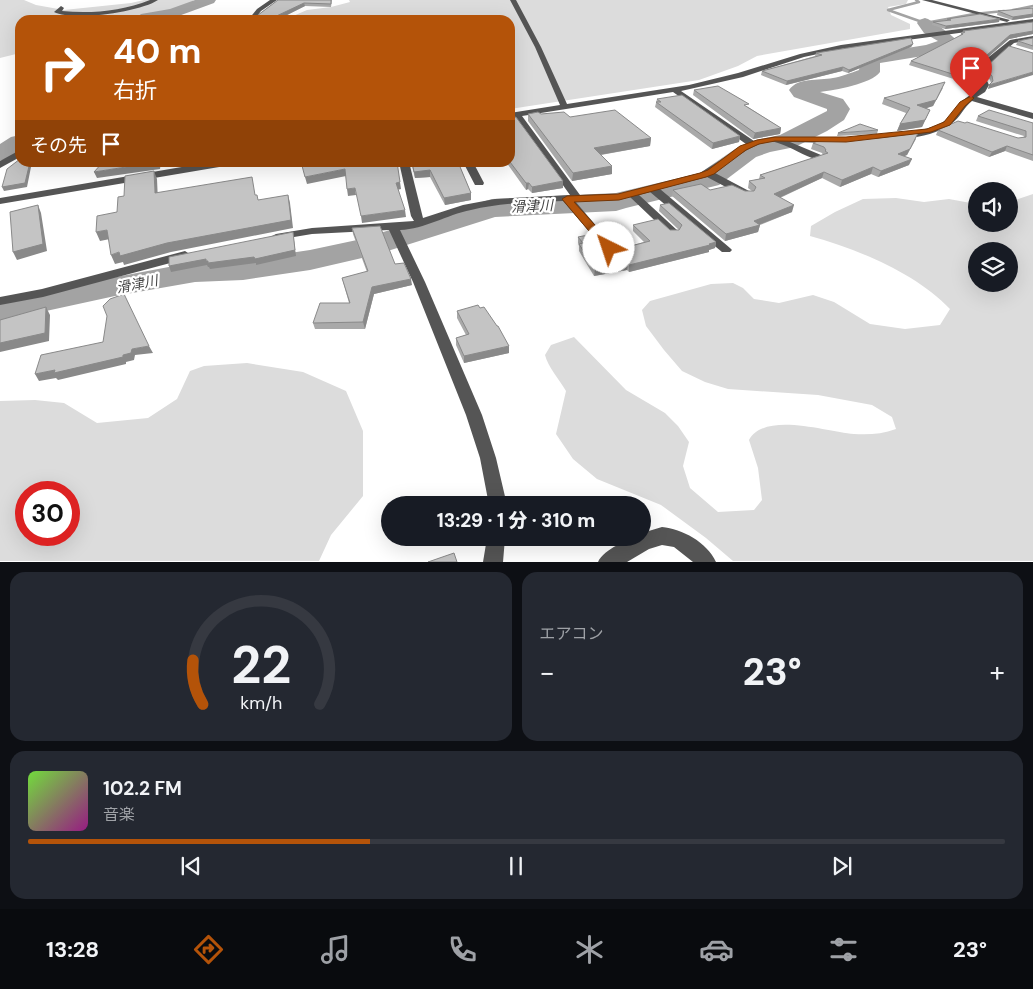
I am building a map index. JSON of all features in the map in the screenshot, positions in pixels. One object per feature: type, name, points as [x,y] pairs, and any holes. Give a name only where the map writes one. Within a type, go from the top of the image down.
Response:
[{"type":"street","points":[[61,8],[57,12],[91,13],[137,6],[155,0]]},
{"type":"street","points":[[256,15],[274,0]]},
{"type":"street","points":[[513,0],[538,47],[565,108]]},
{"type":"street","points":[[925,0],[1014,23],[1031,36]]},
{"type":"street","points":[[515,116],[675,90],[740,75],[771,64],[819,51],[941,32],[1033,21]]},
{"type":"street","points":[[269,238],[312,231],[394,228],[421,224],[477,204],[527,199],[619,197],[708,173],[734,153],[752,144],[775,139],[832,140],[919,133],[958,119],[963,104],[986,85],[977,72],[978,70],[1012,47],[1012,41],[1031,36]]},
{"type":"street","points":[[675,90],[752,144]]},
{"type":"street","points":[[971,98],[1033,116]]},
{"type":"street","points":[[515,117],[609,248]]},
{"type":"street","points":[[775,139],[818,157]]},
{"type":"street","points":[[832,140],[844,146]]},
{"type":"street","points":[[0,165],[15,157]]},
{"type":"street","points":[[0,201],[201,167]]},
{"type":"street","points":[[405,167],[416,216],[421,224]]},
{"type":"street","points":[[471,167],[479,182]]},
{"type":"street","points":[[708,173],[748,194]]},
{"type":"street","points":[[653,189],[726,250]]},
{"type":"street","points":[[632,194],[674,233]]},
{"type":"street","points":[[394,228],[396,236],[419,282],[474,415],[488,458],[496,496]]},
{"type":"street","points":[[0,301],[43,293],[192,254]]},
{"type":"street","points":[[608,562],[652,538],[663,536],[681,541],[698,553],[706,562]]},
{"type":"street","points":[[493,562],[495,546]]},
{"type":"shaded area","points":[[0,0],[24,0],[36,5],[64,10],[144,0],[194,0],[179,9],[159,15],[15,15],[15,54],[0,58]]},
{"type":"shaded area","points":[[349,0],[908,0],[906,4],[888,7],[891,15],[910,24],[910,29],[757,56],[738,66],[699,80],[515,108],[515,15],[296,15],[307,10],[350,2]]},
{"type":"shaded area","points":[[1033,194],[1033,561],[733,561],[706,538],[661,505],[651,501],[651,496],[639,496],[597,479],[573,459],[556,434],[566,391],[546,360],[545,355],[551,345],[574,337],[626,390],[665,413],[678,426],[689,442],[683,466],[690,488],[718,512],[754,510],[762,500],[758,468],[749,440],[757,431],[782,425],[813,427],[854,434],[875,434],[896,429],[892,417],[872,405],[818,395],[728,389],[705,382],[682,371],[646,326],[642,310],[650,301],[711,284],[733,283],[743,288],[754,299],[779,303],[813,295],[834,302],[870,324],[905,329],[940,325],[950,309],[920,284],[866,255],[810,236],[811,226],[863,199],[896,198],[924,202],[949,199],[968,203],[968,232],[1018,232],[1018,199]]},
{"type":"shaded area","points":[[247,363],[303,372],[346,391],[363,431],[363,496],[331,535],[319,561],[0,561],[0,401],[35,400],[64,403],[97,423],[148,418],[177,399],[190,371],[204,366]]},
{"type":"building","points":[[278,0],[331,0],[331,4],[304,3],[279,15],[258,15]]},
{"type":"building","points":[[1033,8],[1033,14],[1013,17],[998,11]]},
{"type":"building","points":[[980,14],[1000,19],[946,26],[933,22],[951,20],[947,19]]},
{"type":"building","points":[[1033,22],[1033,31],[1010,35],[973,67],[981,80],[978,82],[911,61],[963,34],[961,34],[965,32],[963,31]]},
{"type":"building","points":[[911,38],[913,44],[849,70],[843,67],[787,81],[762,71],[822,55],[816,53]]},
{"type":"building","points":[[1033,38],[1033,46],[1018,41]]},
{"type":"building","points":[[1009,46],[1033,53],[1033,72],[989,85],[993,81],[992,76],[985,68]]},
{"type":"building","points":[[945,82],[936,100],[917,105],[930,110],[925,120],[900,124],[910,108],[884,98]]},
{"type":"building","points":[[718,86],[749,104],[744,105],[781,128],[755,133],[694,90]]},
{"type":"building","points":[[682,95],[740,136],[713,143],[656,102],[661,102],[657,99]]},
{"type":"building","points":[[615,110],[651,138],[594,148],[612,166],[573,173],[528,114],[564,112],[570,117]]},
{"type":"building","points":[[989,110],[1033,123],[1033,155],[1007,146],[992,152],[938,130],[958,121],[1018,138],[1026,137],[1026,131],[978,116]]},
{"type":"building","points":[[515,117],[563,181],[532,187],[529,183],[526,183],[514,167]]},
{"type":"building","points":[[860,124],[878,130],[838,133]]},
{"type":"building","points":[[918,133],[910,149],[898,154],[912,159],[881,171],[873,167],[842,180],[824,172],[774,194],[794,205],[754,221],[760,225],[726,234],[673,190],[701,184],[710,190],[732,185],[745,191],[754,191],[756,187],[749,181],[765,178],[760,175],[828,153],[824,147],[813,143],[823,139],[878,138]]},
{"type":"building","points":[[15,163],[15,167],[29,167],[25,183],[2,187],[7,169]]},
{"type":"building","points":[[98,167],[126,167],[94,172]]},
{"type":"building","points":[[302,167],[398,167],[400,182],[396,183],[405,210],[361,216],[355,188],[347,189],[345,169],[305,177]]},
{"type":"building","points":[[413,167],[460,167],[471,193],[444,198],[430,170],[414,172]]},
{"type":"building","points":[[154,171],[155,193],[252,177],[255,195],[257,195],[258,200],[288,195],[291,220],[167,243],[120,256],[119,252],[111,255],[107,230],[96,232],[97,216],[117,212],[118,197],[124,196],[125,176]]},
{"type":"building","points":[[669,203],[716,242],[629,265],[628,263],[595,269],[579,244],[583,243],[578,237],[593,234],[608,252],[650,241],[633,225],[658,219],[670,230],[679,230],[682,225],[660,205]]},
{"type":"building","points":[[38,205],[43,244],[13,252],[10,212]]},
{"type":"building","points":[[380,226],[395,264],[404,263],[411,279],[372,287],[363,322],[313,323],[320,303],[350,303],[342,278],[368,271],[352,228]]},
{"type":"building","points":[[293,232],[295,250],[255,259],[254,257],[208,263],[206,259],[169,266],[169,257]]},
{"type":"building","points":[[124,294],[149,346],[132,349],[131,353],[123,355],[123,357],[54,373],[55,370],[35,374],[41,355],[103,342],[107,316],[103,306],[110,299]]},
{"type":"building","points":[[478,305],[480,308],[484,307],[498,326],[509,346],[464,356],[456,338],[469,334],[457,311]]},
{"type":"building","points":[[46,307],[45,333],[0,343],[0,320]]},
{"type":"building","points":[[454,553],[457,562],[428,562]]},
{"type":"waterway","points":[[160,15],[173,13],[209,0]]},
{"type":"waterway","name":"滑津川","points":[[916,0],[919,2],[888,10],[925,23],[974,14],[1004,11]]},
{"type":"waterway","points":[[1013,10],[1033,6]]},
{"type":"waterway","name":"滑津川","points":[[0,310],[115,286],[195,272],[243,270],[310,260],[364,248],[492,208],[616,202],[709,179],[747,152],[765,145],[786,142],[819,126],[836,115],[839,109],[835,104],[801,93],[799,90],[805,87],[836,84],[866,74],[870,72],[870,59],[929,50],[950,43],[927,27],[925,23]]},
{"type":"waterway","points":[[0,153],[15,145]]},
{"type":"route","points":[[609,248],[567,199],[619,197],[703,175],[717,168],[734,153],[757,142],[784,138],[820,141],[846,140],[928,131],[947,124],[963,104],[971,98]]}]
